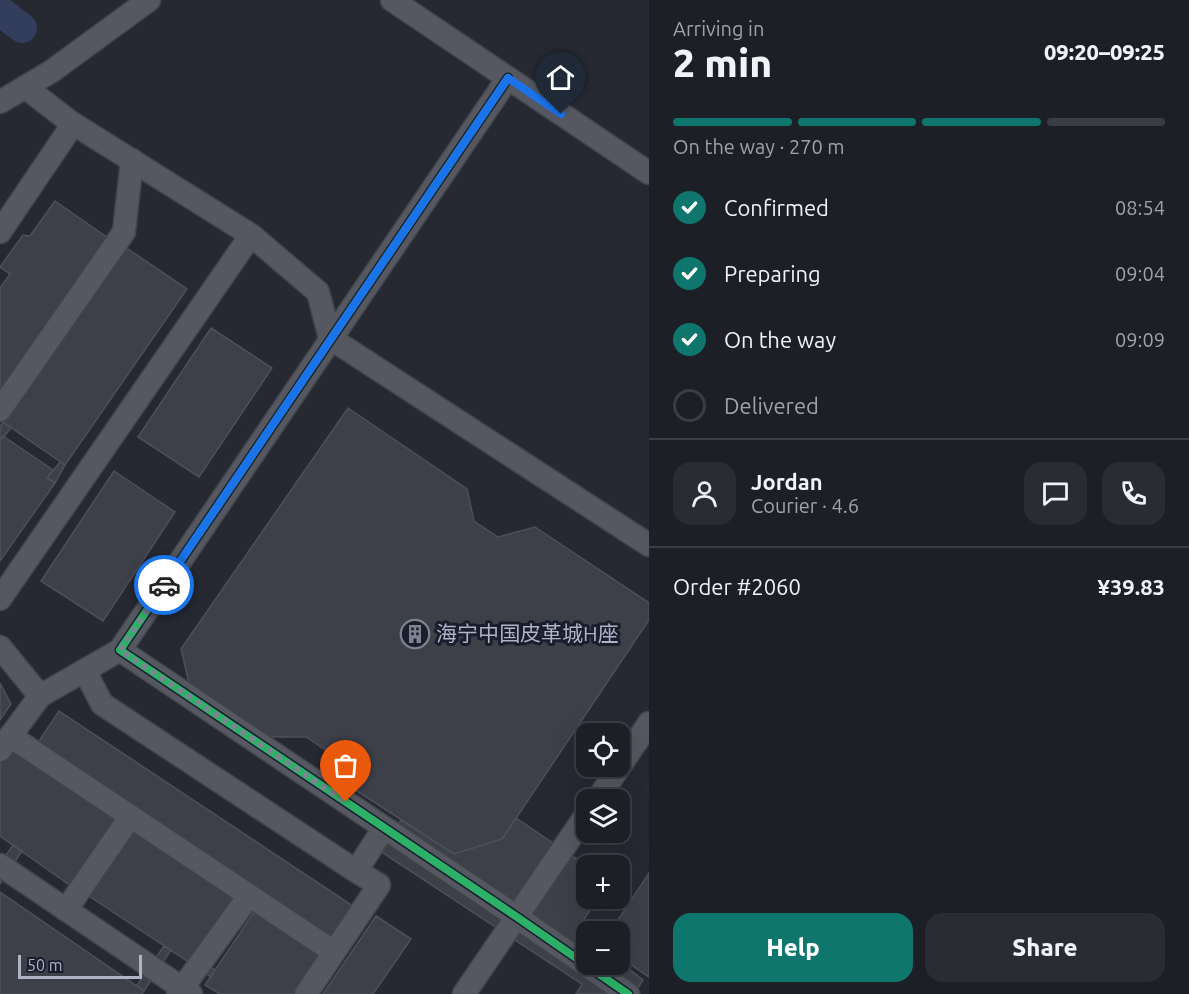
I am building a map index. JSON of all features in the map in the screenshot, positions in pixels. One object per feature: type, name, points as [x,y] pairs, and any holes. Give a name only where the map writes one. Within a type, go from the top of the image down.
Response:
[{"type":"street","points":[[392,0],[649,173]]},
{"type":"street","points":[[0,102],[52,71],[141,6]]},
{"type":"street","points":[[334,952],[130,816],[5,743],[40,696],[120,650],[508,78]]},
{"type":"street","points":[[25,87],[73,124],[251,235],[318,292],[330,338],[649,544]]},
{"type":"street","points":[[0,232],[73,124]]},
{"type":"street","points":[[0,411],[124,232],[132,160]]},
{"type":"street","points":[[0,599],[251,235]]},
{"type":"street","points":[[0,647],[40,696]]},
{"type":"street","points":[[120,650],[628,994]]},
{"type":"street","points":[[84,671],[102,704],[379,885],[306,994]]},
{"type":"street","points":[[604,789],[649,723]]},
{"type":"street","points":[[66,910],[130,816]]},
{"type":"street","points":[[356,871],[384,828]]},
{"type":"street","points":[[464,994],[576,830]]},
{"type":"street","points":[[0,865],[184,992],[249,896]]},
{"type":"building","points":[[55,201],[108,238],[0,393],[0,288],[10,274],[0,267],[23,235],[30,236]]},
{"type":"building","points":[[125,247],[187,289],[65,465],[3,422]]},
{"type":"building","points":[[211,328],[272,368],[199,477],[138,437]]},
{"type":"building","name":"海宁中国皮革城H座","points":[[348,408],[467,489],[474,521],[498,537],[535,527],[649,603],[649,620],[580,723],[576,723],[576,729],[502,839],[454,854],[346,784],[336,757],[306,737],[270,737],[189,683],[181,649]]},
{"type":"building","points":[[3,422],[11,428],[0,441],[0,427]]},
{"type":"building","points":[[3,436],[53,470],[47,478],[55,483],[0,561],[0,441]]},
{"type":"building","points":[[60,462],[65,465],[55,483],[47,478]]},
{"type":"building","points":[[114,471],[175,512],[103,621],[41,581]]},
{"type":"building","points":[[0,683],[11,704],[0,720]]},
{"type":"building","points":[[59,711],[353,906],[330,941],[35,747]]},
{"type":"building","points":[[12,746],[118,820],[71,886],[0,836],[0,763]]},
{"type":"building","points":[[516,818],[576,859],[576,909],[591,909],[583,921],[576,921],[576,975],[630,975],[630,970],[643,980],[634,994],[576,994],[582,984],[380,851],[401,820],[454,854],[502,839]]},
{"type":"building","points":[[134,827],[236,894],[190,963],[89,896]]},
{"type":"building","points":[[13,845],[22,851],[0,884],[0,864]]},
{"type":"building","points":[[649,873],[649,977],[630,964],[630,921],[617,921],[625,909],[630,909],[630,902]]},
{"type":"building","points":[[0,892],[144,991],[142,994],[0,994]]},
{"type":"building","points":[[256,909],[325,955],[299,994],[220,994],[205,985]]},
{"type":"building","points":[[376,916],[411,939],[373,994],[323,994]]},
{"type":"building","points":[[164,946],[171,950],[144,991],[137,985]]},
{"type":"building","points":[[194,957],[215,970],[211,977],[190,963]]},
{"type":"waterway","points":[[0,11],[22,28]]},
{"type":"cycle path","points":[[508,78],[120,650],[628,994]]},
{"type":"way so far","points":[[164,585],[120,650],[346,802]]},
{"type":"place","name":"海宁中国皮革城H座","points":[[415,634]]},
{"type":"route","points":[[164,585],[508,78],[561,114]]}]
